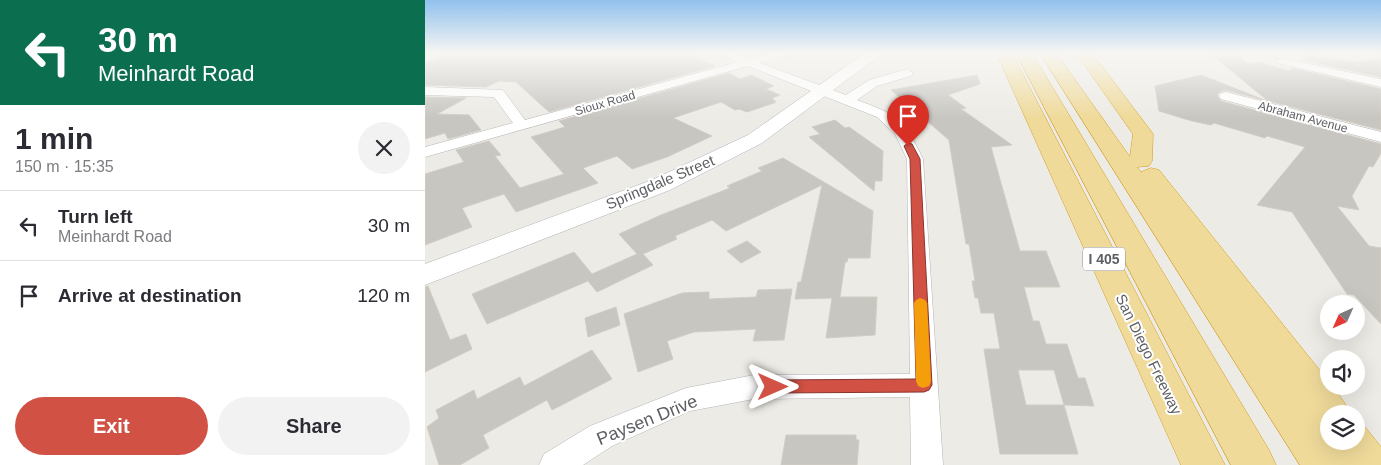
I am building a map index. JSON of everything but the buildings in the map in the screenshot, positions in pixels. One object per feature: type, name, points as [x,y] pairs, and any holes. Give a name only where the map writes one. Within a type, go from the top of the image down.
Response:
[{"type":"highway","name":"San Diego Freeway","points":[[1015,75],[1203,465]]},
{"type":"highway","points":[[1035,75],[1254,465]]},
{"type":"highway","points":[[1063,75],[1325,465]]},
{"type":"highway","points":[[1079,75],[1322,405]]},
{"type":"highway","points":[[1100,75],[1143,134],[1141,161]]},
{"type":"highway","points":[[1357,450],[1368,465]]},
{"type":"main road","name":"Springdale Street","points":[[425,275],[661,184],[755,138],[845,75]]},
{"type":"street","name":"Sioux Road","points":[[425,152],[705,75]]},
{"type":"street","points":[[780,75],[882,114],[902,132],[915,159],[927,465]]},
{"type":"street","points":[[847,100],[873,83],[901,75]]},
{"type":"street","points":[[1343,75],[1381,83]]},
{"type":"street","points":[[425,91],[498,93],[522,126]]},
{"type":"street","name":"Abraham Avenue","points":[[1226,96],[1381,137]]},
{"type":"street","name":"Paysen Drive","points":[[555,465],[601,436],[686,400],[755,387],[924,385]]},
{"type":"slow traffic","points":[[920,303],[923,381]]},
{"type":"route","points":[[773,387],[924,385],[915,159],[908,146]]}]
